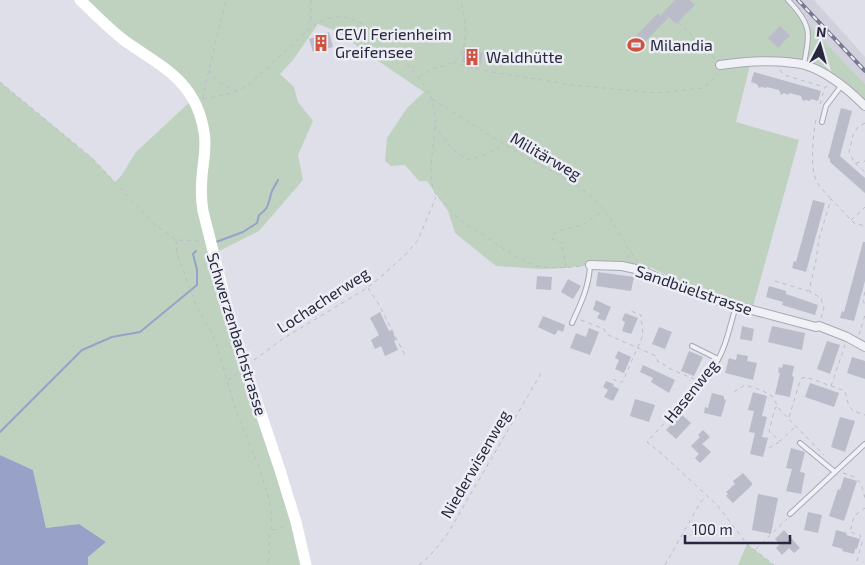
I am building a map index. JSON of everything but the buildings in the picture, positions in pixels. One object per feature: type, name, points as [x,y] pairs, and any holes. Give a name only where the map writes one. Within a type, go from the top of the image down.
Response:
[{"type":"street","name":"Schwerzenbachstrasse","points":[[80,0],[123,40],[176,76],[198,99],[205,148],[201,195],[203,211],[245,366],[275,453],[296,522],[306,565]]},
{"type":"street","points":[[720,65],[751,61],[804,64],[840,83],[865,106]]},
{"type":"street","name":"Sandbüelstrasse","points":[[590,265],[622,266],[640,270],[718,301],[816,327],[819,326],[847,337],[865,347]]},
{"type":"lane","points":[[788,0],[804,20],[807,29],[808,39],[804,64]]},
{"type":"lane","points":[[822,122],[826,106],[840,83]]},
{"type":"lane","points":[[572,323],[587,288],[590,265]]},
{"type":"lane","name":"Hasenweg","points":[[682,401],[715,365],[723,347],[736,306]]},
{"type":"lane","points":[[692,346],[718,359]]},
{"type":"lane","points":[[800,443],[836,471]]},
{"type":"lane","points":[[790,514],[865,444]]},
{"type":"path","points":[[226,0],[208,70],[198,99],[238,92],[248,86],[314,25],[324,19],[344,17],[353,20],[366,26],[386,43],[419,77],[432,98],[434,125],[431,170],[436,196],[459,219],[510,254],[524,261],[540,266],[566,268],[590,265]]},
{"type":"path","points":[[311,0],[311,20],[314,25]]},
{"type":"path","points":[[419,77],[453,62],[463,51],[465,37],[464,9],[460,0]]},
{"type":"path","points":[[453,62],[492,72],[564,84],[656,93],[702,88],[715,78],[720,65],[710,52],[678,22]]},
{"type":"path","points":[[774,61],[784,75],[825,87],[840,83]]},
{"type":"path","points":[[208,70],[212,77],[238,92]]},
{"type":"path","points":[[0,82],[92,158],[154,224],[176,240],[188,242],[210,241]]},
{"type":"path","points":[[820,106],[825,87]]},
{"type":"path","name":"Militärweg","points":[[432,98],[593,198],[604,210],[631,252]]},
{"type":"path","points":[[818,115],[813,138],[815,180],[854,223],[865,226]]},
{"type":"path","points":[[865,122],[858,127],[853,135],[849,152],[856,164],[865,172]]},
{"type":"path","points":[[434,125],[453,150],[469,160],[505,145]]},
{"type":"path","points":[[856,164],[865,162]]},
{"type":"path","name":"Lochacherweg","points":[[227,380],[284,338],[367,288],[406,254],[418,240],[436,196]]},
{"type":"path","points":[[809,291],[819,239],[831,199]]},
{"type":"path","points":[[851,220],[865,207]]},
{"type":"path","points":[[566,268],[562,243],[552,239],[555,232],[582,225],[604,210]]},
{"type":"path","points":[[176,240],[177,254],[198,310],[212,334],[236,411],[256,460],[269,499],[272,520],[269,565]]},
{"type":"path","points":[[775,281],[809,291],[821,298],[824,308],[819,326]]},
{"type":"path","points":[[367,288],[378,303],[405,355]]},
{"type":"path","points":[[865,292],[863,299],[865,307]]},
{"type":"path","points":[[613,380],[623,381],[643,335],[641,315],[631,311]]},
{"type":"path","points":[[857,342],[865,315]]},
{"type":"path","points":[[575,317],[604,329],[606,334],[656,356],[658,362],[668,368],[701,382]]},
{"type":"path","points":[[831,386],[847,337]]},
{"type":"path","name":"Niederwisenweg","points":[[419,565],[427,559],[448,533],[543,370]]},
{"type":"path","points":[[788,419],[802,378],[806,377],[845,391],[850,408],[865,415]]},
{"type":"path","points":[[734,392],[746,386],[762,390],[772,396],[788,419],[826,457]]},
{"type":"path","name":"Hasenweg","points":[[682,401],[680,408],[647,442],[707,495]]},
{"type":"path","points":[[778,406],[775,408],[769,431],[780,441]]},
{"type":"path","points":[[769,448],[780,441],[796,426]]},
{"type":"path","points":[[836,471],[854,476],[861,482],[865,498]]},
{"type":"path","points":[[666,565],[700,503],[707,495],[747,544],[774,565]]},
{"type":"path","points":[[857,561],[862,543],[860,535],[850,532],[854,516],[865,508]]},
{"type":"path","points":[[271,530],[296,522]]},
{"type":"path","points":[[755,550],[784,522]]},
{"type":"shaded area","points":[[788,0],[814,0],[865,57],[865,84],[804,20]]},
{"type":"green space","points":[[80,0],[788,0],[804,20],[865,84],[865,106],[856,97],[804,64],[751,61],[736,122],[799,140],[752,310],[718,301],[720,297],[693,288],[650,267],[648,273],[590,265],[540,269],[496,266],[455,233],[448,211],[427,181],[419,181],[405,165],[391,166],[385,161],[387,138],[407,108],[424,92],[362,50],[341,33],[318,24],[293,60],[280,74],[294,87],[298,102],[313,121],[298,155],[303,180],[259,231],[213,254],[306,565],[88,565],[88,557],[106,542],[79,524],[46,528],[33,470],[0,455],[0,82],[92,158],[115,182],[136,152],[193,99]]},
{"type":"green space","points":[[747,544],[774,565],[738,565]]},
{"type":"water","points":[[0,455],[33,470],[46,528],[79,524],[106,542],[88,557],[88,565],[0,565]]},
{"type":"waterway","points":[[216,242],[243,232],[257,223],[259,215],[267,207],[278,180]]},
{"type":"waterway","points":[[0,432],[82,350],[112,337],[140,332],[197,285],[197,270],[193,254],[196,251]]},
{"type":"railway","points":[[798,0],[865,71]]},
{"type":"place","name":"CEVI Ferienheim Greifensee","points":[[321,43]]},
{"type":"place","name":"Milandia","points":[[636,45]]},
{"type":"place","name":"Waldhütte","points":[[472,57]]}]
